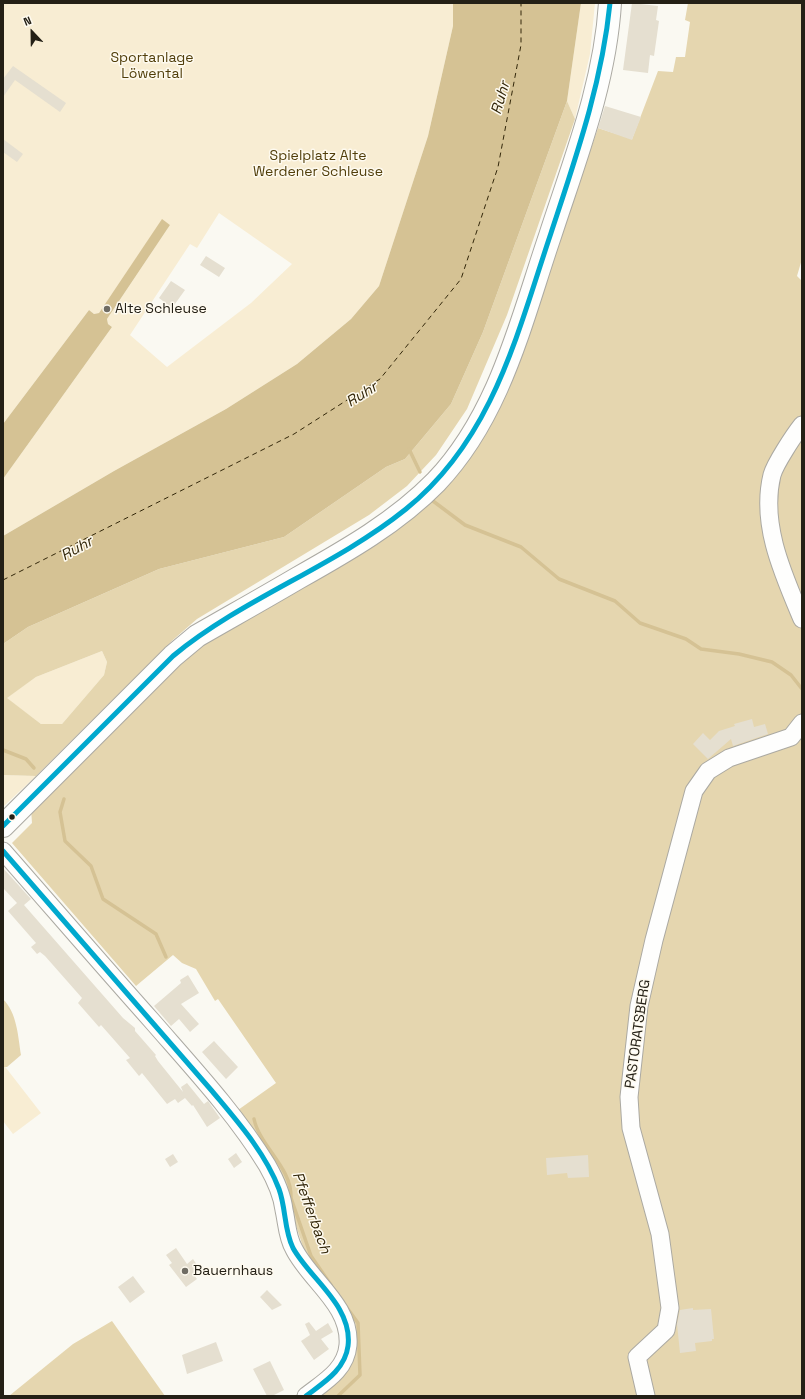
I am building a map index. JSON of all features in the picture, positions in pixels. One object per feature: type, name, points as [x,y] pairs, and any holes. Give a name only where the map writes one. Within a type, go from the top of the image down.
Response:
[{"type":"main road","points":[[3,826],[173,656],[197,636],[359,542],[418,498],[435,482],[457,457],[483,416],[505,369],[586,128],[608,37],[610,3]]},
{"type":"street","points":[[802,425],[772,474],[768,507],[772,537],[784,576],[802,619]]},
{"type":"street","name":"PASTORATSBERG","points":[[646,1396],[637,1358],[666,1330],[670,1308],[660,1234],[635,1144],[629,1111],[639,1006],[652,947],[694,791],[708,771],[729,758],[791,737],[802,723]]},
{"type":"street","points":[[3,851],[205,1083],[241,1127],[274,1178],[281,1194],[288,1233],[294,1250],[334,1301],[347,1330],[347,1355],[341,1366],[332,1376],[306,1396]]},
{"type":"green space","points":[[3,3],[453,3],[453,26],[428,136],[379,286],[351,319],[297,364],[226,409],[114,471],[3,536],[3,479],[112,327],[108,324],[107,319],[170,225],[162,220],[99,313],[94,314],[89,310],[3,424]],"holes":[[[219,213],[292,264],[251,303],[167,367],[130,335],[190,244],[197,248]]]},
{"type":"green space","points":[[581,3],[595,3],[590,54],[575,119],[567,101]]},
{"type":"green space","points":[[102,651],[107,662],[104,675],[62,724],[41,724],[6,698],[36,677]]},
{"type":"green space","points":[[3,775],[36,776],[3,807]]},
{"type":"green space","points":[[3,1064],[41,1113],[13,1134],[3,1121]]},
{"type":"shaded area","points":[[688,3],[802,3],[802,259],[797,276],[802,281],[802,617],[799,621],[802,628],[802,1396],[313,1396],[354,1351],[304,1250],[282,1183],[238,1110],[276,1083],[218,999],[215,1001],[196,969],[182,963],[173,955],[136,986],[12,843],[32,823],[31,809],[176,662],[448,478],[553,259],[598,128],[632,139],[658,71],[673,72],[676,57],[685,57],[690,22],[685,20]]},
{"type":"shaded area","points":[[567,101],[575,119],[507,315],[467,409],[436,455],[407,486],[369,515],[197,619],[174,639],[36,776],[3,775],[3,644],[28,627],[159,569],[284,537],[386,467],[405,459],[451,404],[483,332]],"holes":[[[102,651],[107,662],[104,675],[62,724],[41,724],[7,698],[36,677]]]},
{"type":"shaded area","points":[[3,999],[8,1005],[14,1018],[21,1055],[7,1067],[3,1067]]},
{"type":"shaded area","points":[[112,1321],[165,1396],[9,1396],[73,1344]]},
{"type":"water","name":"Ruhr","points":[[453,3],[581,3],[567,101],[483,332],[451,404],[405,459],[386,467],[284,537],[159,569],[28,627],[3,644],[3,536],[114,471],[226,409],[297,364],[351,319],[379,286],[428,136],[453,26]]},
{"type":"water","points":[[162,219],[170,225],[107,319],[108,324],[112,327],[3,479],[3,424],[89,310],[94,314],[99,313]]},
{"type":"building","points":[[632,3],[658,6],[656,20],[659,21],[654,56],[650,55],[648,73],[623,70]]},
{"type":"building","points":[[13,66],[66,103],[60,112],[15,80],[3,97],[3,79]]},
{"type":"building","points":[[605,106],[641,117],[632,140],[598,128]]},
{"type":"building","points":[[3,139],[23,154],[17,162],[3,152]]},
{"type":"building","points":[[206,256],[225,268],[219,277],[200,265]]},
{"type":"building","points":[[171,281],[185,290],[172,308],[159,298]]},
{"type":"building","points":[[752,719],[754,727],[765,724],[768,734],[733,746],[731,739],[708,759],[693,744],[703,733],[710,740],[719,731],[735,726],[734,724]]},
{"type":"building","points":[[3,868],[31,899],[24,905],[123,1018],[135,1028],[135,1031],[156,1055],[155,1056],[158,1061],[183,1092],[181,1087],[187,1083],[204,1104],[208,1101],[220,1118],[207,1127],[193,1105],[192,1106],[185,1098],[178,1103],[175,1099],[167,1104],[142,1073],[139,1076],[126,1060],[130,1058],[101,1025],[99,1027],[78,1003],[82,998],[45,956],[40,952],[37,954],[31,947],[36,943],[8,911],[17,903],[3,888]]},
{"type":"building","points":[[188,975],[199,993],[181,1004],[199,1024],[190,1032],[179,1019],[171,1026],[154,1006],[181,983],[180,980]]},
{"type":"building","points":[[214,1041],[238,1067],[226,1079],[202,1052]]},
{"type":"building","points":[[236,1153],[242,1162],[234,1168],[228,1159]]},
{"type":"building","points":[[173,1154],[178,1162],[170,1167],[165,1159]]},
{"type":"building","points":[[588,1155],[589,1177],[568,1178],[567,1173],[547,1175],[546,1158]]},
{"type":"building","name":"Bauernhaus","points":[[176,1248],[187,1264],[193,1259],[199,1268],[193,1274],[197,1279],[186,1287],[169,1265],[172,1263],[166,1255]]},
{"type":"building","points":[[133,1276],[145,1292],[130,1303],[118,1287]]},
{"type":"building","points":[[267,1290],[282,1305],[272,1310],[260,1297]]},
{"type":"building","points":[[693,1308],[693,1310],[711,1309],[714,1339],[712,1339],[712,1341],[695,1343],[696,1351],[680,1353],[677,1324],[680,1310]]},
{"type":"building","points":[[309,1322],[316,1331],[328,1323],[333,1332],[321,1339],[329,1349],[314,1360],[301,1341],[310,1335],[305,1324]]},
{"type":"building","points":[[216,1342],[223,1361],[187,1374],[182,1355]]},
{"type":"building","points":[[270,1361],[284,1390],[272,1396],[267,1396],[253,1369]]},
{"type":"waterway","points":[[409,449],[420,472]]},
{"type":"waterway","points":[[433,501],[465,525],[521,547],[559,579],[615,601],[640,623],[686,639],[701,649],[739,654],[772,662],[791,675],[802,689]]},
{"type":"waterway","name":"Pfefferbach","points":[[3,750],[26,759],[34,768]]},
{"type":"waterway","name":"Pfefferbach","points":[[64,799],[60,812],[65,841],[91,866],[103,899],[156,934],[166,957]]},
{"type":"waterway","name":"Pfefferbach","points":[[254,1119],[262,1139],[286,1177],[290,1187],[291,1198],[311,1256],[331,1285]]},
{"type":"waterway","name":"Pfefferbach","points":[[338,1396],[360,1375],[358,1323],[345,1305]]},
{"type":"ferry route","points":[[3,580],[294,434],[380,379],[461,279],[498,167],[521,45],[521,3]]},
{"type":"transit line","points":[[3,826],[173,656],[200,635],[258,599],[319,566],[378,530],[406,509],[436,481],[461,451],[481,418],[498,383],[526,309],[587,120],[601,62],[610,3]]},
{"type":"transit line","points":[[3,851],[212,1091],[250,1137],[266,1162],[279,1189],[288,1234],[293,1248],[337,1306],[344,1318],[348,1332],[348,1346],[343,1362],[326,1381],[306,1396]]},
{"type":"place","name":"Alte Schleuse","points":[[107,309]]},
{"type":"place","name":"Bauernhaus","points":[[185,1271]]},
{"type":"park label","name":"Sportanlage Löwental","points":[[152,66]]},
{"type":"park label","name":"Spielplatz Alte Werdener Schleuse","points":[[318,164]]}]
